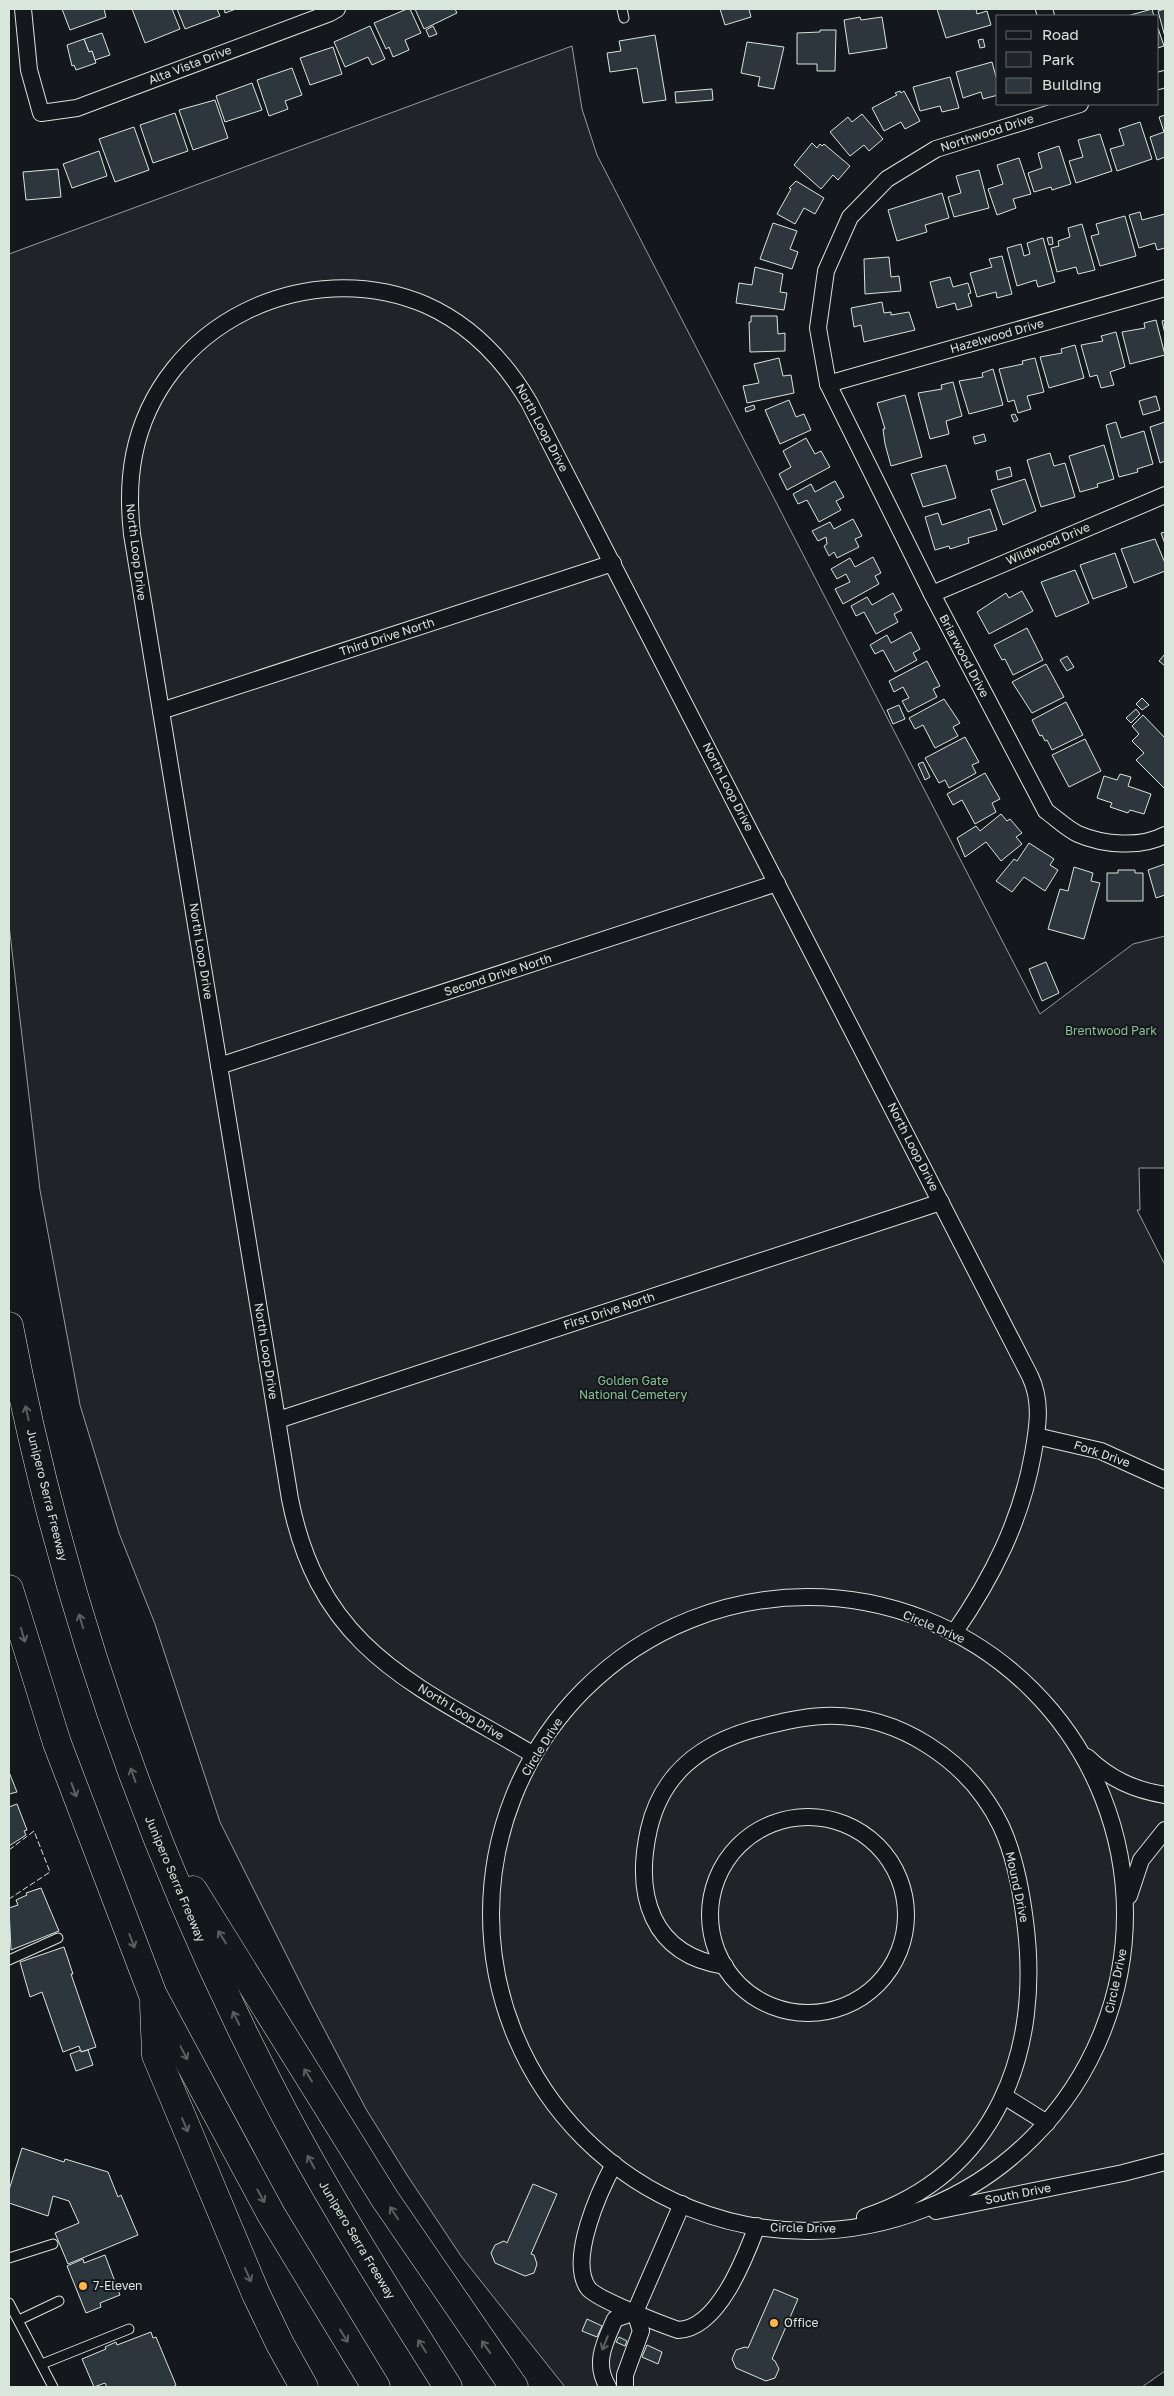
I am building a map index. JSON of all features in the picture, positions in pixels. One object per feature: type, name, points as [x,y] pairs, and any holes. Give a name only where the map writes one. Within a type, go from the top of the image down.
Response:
[{"type":"highway","name":"Junipero Serra Freeway","points":[[9,1326],[33,1442],[72,1590],[98,1674],[150,1821],[216,1977],[285,2114],[365,2256],[448,2387]]},
{"type":"highway","points":[[9,1589],[33,1670],[71,1782],[153,1994],[266,2205],[376,2387]]},
{"type":"highway","points":[[150,1821],[417,2250],[514,2387]]},
{"type":"highway","points":[[153,1994],[156,2055],[256,2294],[280,2344],[304,2387]]},
{"type":"street","name":"Alta Vista Drive","points":[[23,9],[29,70],[41,113],[77,108],[337,9]]},
{"type":"street","name":"Northwood Drive","points":[[828,384],[818,328],[826,271],[850,217],[887,179],[936,149],[1073,105]]},
{"type":"street","name":"North Loop Drive","points":[[534,1755],[395,1672],[368,1649],[343,1622],[315,1578],[300,1538],[290,1499],[132,534],[129,494],[134,453],[139,434],[155,399],[176,367],[189,352],[220,326],[254,306],[272,300],[309,290],[328,288],[379,291],[426,305],[471,332],[500,359],[521,388],[613,563],[941,1202],[1034,1385],[1038,1403],[1036,1436],[1026,1486],[1006,1543],[982,1590],[954,1633]]},
{"type":"street","name":"Hazelwood Drive","points":[[828,384],[1165,288]]},
{"type":"street","name":"Briarwood Drive","points":[[828,384],[932,594],[1046,811],[1078,834],[1117,844],[1157,840],[1165,835]]},
{"type":"street","name":"Wildwood Drive","points":[[932,594],[1165,495]]},
{"type":"street","name":"Third Drive North","points":[[161,711],[613,563]]},
{"type":"street","name":"Second Drive North","points":[[219,1066],[777,883]]},
{"type":"street","name":"First Drive North","points":[[278,1420],[941,1202]]},
{"type":"street","name":"Fork Drive","points":[[1036,1436],[1101,1451],[1165,1480]]},
{"type":"street","name":"Circle Drive","points":[[779,1599],[842,1600],[880,1606],[906,1614],[954,1633],[976,1646],[1014,1674],[1045,1704],[1073,1740],[1094,1777],[1111,1820],[1122,1870],[1126,1918],[1118,1982],[1106,2025],[1076,2084],[1047,2123],[1013,2157],[974,2185],[918,2211],[870,2224],[821,2230],[758,2226],[720,2218],[682,2204],[646,2186],[614,2164],[579,2132],[545,2090],[521,2047],[499,1984],[492,1937],[491,1910],[496,1859],[509,1808],[534,1755],[565,1711],[603,1672],[663,1632],[718,1611],[779,1599]]},
{"type":"street","name":"Mound Drive","points":[[725,1966],[701,1962],[681,1952],[663,1936],[651,1914],[646,1881],[645,1850],[655,1808],[669,1783],[689,1760],[712,1744],[740,1733],[783,1722],[813,1717],[841,1717],[872,1722],[904,1733],[946,1758],[970,1781],[991,1808],[1013,1859],[1026,1930],[1028,1992],[1020,2050],[1004,2096],[987,2127],[973,2146],[934,2183],[905,2200],[880,2211],[821,2230]]},
{"type":"street","points":[[1073,1740],[1096,1766],[1116,1780],[1141,1790],[1165,1794]]},
{"type":"street","points":[[805,1817],[830,1820],[864,1835],[875,1843],[891,1862],[900,1880],[906,1899],[907,1911],[904,1937],[889,1972],[871,1991],[861,1998],[825,2012],[786,2010],[773,2006],[750,1994],[725,1966],[714,1943],[711,1930],[710,1918],[713,1892],[716,1880],[728,1858],[756,1832],[792,1818],[805,1817]]},
{"type":"street","points":[[1126,1918],[1131,1886],[1141,1860],[1165,1830]]},
{"type":"street","points":[[1004,2096],[1047,2123]]},
{"type":"street","name":"South Drive","points":[[870,2224],[1163,2163]]},
{"type":"street","points":[[614,2164],[590,2215],[583,2251],[584,2276],[585,2282],[593,2293],[635,2312],[678,2330],[685,2330],[698,2324],[718,2303],[733,2282],[758,2226]]},
{"type":"street","points":[[625,2387],[627,2367],[641,2331],[635,2312],[682,2204]]},
{"type":"street","points":[[608,2387],[600,2365],[603,2348],[615,2319],[635,2312]]},
{"type":"lane","points":[[9,1960],[58,1938]]},
{"type":"lane","points":[[9,2258],[53,2244]]},
{"type":"lane","points":[[19,2320],[60,2301]]},
{"type":"lane","points":[[9,2303],[53,2387]]},
{"type":"lane","points":[[42,2364],[129,2329]]},
{"type":"green space","name":"Golden Gate National Cemetery","points":[[572,46],[582,109],[597,155],[1040,1014],[1133,944],[1165,936],[1165,1168],[1139,1168],[1140,1210],[1137,1210],[1165,1265],[1165,2371],[1142,2387],[565,2387],[461,2256],[366,2109],[220,1822],[155,1624],[119,1533],[80,1405],[40,1190],[9,925],[9,254]]},
{"type":"building","points":[[62,9],[104,9],[106,17],[70,30]]},
{"type":"building","points":[[132,9],[172,9],[180,29],[145,43]]},
{"type":"building","points":[[177,9],[217,9],[220,16],[185,29]]},
{"type":"building","points":[[224,9],[236,9],[225,13]]},
{"type":"building","points":[[410,9],[421,33],[405,40],[409,50],[393,57],[389,47],[386,49],[374,23]]},
{"type":"building","points":[[415,9],[455,9],[457,13],[424,29]]},
{"type":"building","points":[[720,9],[749,9],[751,17],[725,25]]},
{"type":"building","points":[[937,9],[976,9],[977,14],[987,11],[991,25],[946,38]]},
{"type":"building","points":[[1152,9],[1154,15],[1131,15]]},
{"type":"building","points":[[1165,9],[1165,37],[1158,11]]},
{"type":"building","points":[[860,17],[861,20],[882,17],[887,48],[849,54],[844,20]]},
{"type":"building","points":[[370,26],[385,59],[372,65],[368,57],[345,67],[334,42]]},
{"type":"building","points":[[433,26],[437,34],[429,37],[426,30]]},
{"type":"building","points":[[820,30],[836,30],[835,71],[817,71],[817,64],[797,64],[797,33],[820,32]]},
{"type":"building","points":[[1159,31],[1164,46],[1159,48]]},
{"type":"building","points":[[102,33],[110,55],[95,60],[92,51],[89,52],[84,39]]},
{"type":"building","points":[[655,35],[666,100],[643,103],[637,68],[610,72],[607,53],[621,51],[619,41]]},
{"type":"building","points":[[84,39],[89,52],[92,51],[96,63],[76,70],[74,65],[72,66],[67,45]]},
{"type":"building","points":[[983,39],[985,47],[980,48],[978,40]]},
{"type":"building","points":[[747,42],[784,47],[774,89],[758,86],[760,77],[741,73]]},
{"type":"building","points":[[333,47],[342,74],[310,85],[300,58]]},
{"type":"building","points":[[992,62],[996,77],[996,96],[983,99],[981,92],[963,98],[956,72]]},
{"type":"building","points":[[292,68],[302,95],[285,101],[288,109],[269,116],[257,80]]},
{"type":"building","points":[[950,77],[959,108],[942,112],[940,106],[920,111],[913,87]]},
{"type":"building","points":[[252,83],[262,110],[225,122],[216,96]]},
{"type":"building","points":[[712,89],[713,100],[676,103],[675,92]]},
{"type":"building","points":[[900,91],[901,93],[904,91],[920,121],[905,129],[901,122],[884,131],[872,108],[897,95],[895,93]]},
{"type":"building","points":[[215,100],[228,138],[193,150],[179,110]]},
{"type":"building","points":[[175,113],[188,151],[153,163],[140,125]]},
{"type":"building","points":[[862,114],[883,139],[869,151],[864,145],[850,156],[830,132],[848,117],[852,122]]},
{"type":"building","points":[[1165,115],[1165,157],[1157,160],[1150,137],[1164,132],[1159,117]]},
{"type":"building","points":[[1140,122],[1152,159],[1117,171],[1110,149],[1124,145],[1119,129]]},
{"type":"building","points":[[134,127],[149,170],[115,182],[99,139]]},
{"type":"building","points":[[1100,134],[1112,171],[1076,183],[1069,161],[1083,157],[1078,140]]},
{"type":"building","points":[[812,143],[817,148],[820,144],[822,146],[824,144],[850,166],[838,180],[833,175],[821,189],[794,165]]},
{"type":"building","points":[[1059,146],[1071,184],[1052,190],[1051,187],[1034,192],[1028,173],[1042,168],[1038,153]]},
{"type":"building","points":[[99,151],[107,176],[72,188],[63,164]]},
{"type":"building","points":[[1019,158],[1031,194],[1013,199],[1016,208],[997,215],[988,189],[1003,184],[997,165]]},
{"type":"building","points":[[58,169],[61,197],[26,200],[23,172]]},
{"type":"building","points":[[979,170],[989,208],[954,217],[948,197],[961,193],[956,176]]},
{"type":"building","points":[[796,181],[824,198],[815,214],[804,208],[795,224],[777,214],[791,189],[789,188]]},
{"type":"building","points":[[942,193],[949,218],[925,225],[927,232],[897,241],[888,210]]},
{"type":"building","points":[[1140,212],[1142,220],[1165,214],[1165,248],[1157,250],[1155,243],[1139,248],[1129,215]]},
{"type":"building","points":[[1125,216],[1136,256],[1100,266],[1091,236],[1099,234],[1096,224]]},
{"type":"building","points":[[773,223],[797,231],[790,249],[798,252],[792,269],[760,259]]},
{"type":"building","points":[[1082,224],[1095,270],[1078,274],[1076,267],[1057,272],[1051,248],[1059,246],[1058,241],[1070,237],[1068,228]]},
{"type":"building","points":[[1052,237],[1053,244],[1049,245],[1047,238]]},
{"type":"building","points":[[1043,238],[1055,282],[1038,287],[1036,280],[1017,286],[1007,248],[1021,244],[1024,256],[1030,254],[1027,243]]},
{"type":"building","points":[[1002,256],[1012,294],[997,298],[996,292],[977,297],[970,273],[992,267],[989,259]]},
{"type":"building","points":[[889,257],[891,277],[899,276],[901,291],[865,294],[864,259]]},
{"type":"building","points":[[755,267],[783,274],[780,292],[787,293],[784,310],[736,303],[739,283],[752,285]]},
{"type":"building","points":[[950,277],[953,287],[968,283],[971,293],[968,294],[972,306],[957,310],[955,303],[937,308],[930,282]]},
{"type":"building","points":[[882,302],[884,313],[891,312],[891,315],[909,312],[915,330],[864,342],[861,325],[854,327],[851,308]]},
{"type":"building","points":[[751,316],[777,316],[778,334],[785,333],[785,351],[750,352],[749,322],[751,322]]},
{"type":"building","points":[[1156,320],[1165,355],[1130,364],[1122,332],[1145,328],[1144,323]]},
{"type":"building","points":[[1165,320],[1165,334],[1162,321]]},
{"type":"building","points":[[1116,332],[1125,367],[1110,372],[1114,385],[1101,388],[1097,375],[1090,377],[1081,345],[1103,341],[1101,336]]},
{"type":"building","points":[[1075,345],[1084,378],[1049,388],[1040,357],[1062,353],[1061,349]]},
{"type":"building","points":[[779,358],[783,376],[791,375],[794,393],[747,403],[743,386],[759,383],[754,364]]},
{"type":"building","points":[[1035,358],[1044,392],[1027,396],[1031,409],[1018,413],[1014,400],[1008,402],[999,369],[1023,364],[1022,361]]},
{"type":"building","points":[[993,369],[1003,405],[969,414],[959,381],[983,377],[982,373]]},
{"type":"building","points":[[953,382],[962,416],[946,421],[949,434],[930,439],[918,393],[942,389],[941,385]]},
{"type":"building","points":[[905,395],[922,457],[891,466],[885,444],[883,429],[885,429],[877,403]]},
{"type":"building","points":[[1156,396],[1160,410],[1143,415],[1139,401]]},
{"type":"building","points":[[789,400],[796,417],[804,414],[811,430],[780,444],[765,410]]},
{"type":"building","points":[[754,405],[755,409],[746,412],[745,408]]},
{"type":"building","points":[[1015,414],[1018,420],[1014,422],[1011,415]]},
{"type":"building","points":[[1116,422],[1121,438],[1144,431],[1153,464],[1137,469],[1138,472],[1119,477],[1106,425]]},
{"type":"building","points":[[1165,422],[1165,461],[1160,463],[1150,427]]},
{"type":"building","points":[[984,434],[986,441],[975,444],[973,437]]},
{"type":"building","points":[[806,438],[815,454],[821,451],[830,467],[787,490],[779,474],[791,467],[783,451]]},
{"type":"building","points":[[1104,445],[1114,479],[1097,484],[1098,487],[1080,492],[1069,456]]},
{"type":"building","points":[[1050,453],[1054,466],[1065,463],[1075,497],[1041,507],[1027,460]]},
{"type":"building","points":[[946,465],[956,498],[923,507],[911,474]]},
{"type":"building","points":[[1010,467],[1012,476],[998,480],[996,471]]},
{"type":"building","points":[[1025,479],[1036,511],[1003,525],[991,490]]},
{"type":"building","points":[[835,481],[844,497],[836,501],[841,510],[819,522],[807,500],[798,504],[793,494],[811,484],[815,492]]},
{"type":"building","points":[[990,509],[997,530],[968,538],[969,543],[950,549],[949,546],[935,550],[925,517],[938,513],[942,525]]},
{"type":"building","points":[[853,519],[862,536],[855,539],[859,547],[837,558],[834,552],[829,556],[824,546],[827,544],[826,537],[818,541],[812,531],[830,522],[834,529]]},
{"type":"building","points":[[1165,532],[1165,544],[1161,533]]},
{"type":"building","points":[[1155,539],[1165,563],[1165,571],[1134,583],[1121,549]]},
{"type":"building","points":[[1115,553],[1127,587],[1093,599],[1080,565]]},
{"type":"building","points":[[873,557],[881,573],[875,576],[879,584],[843,604],[835,589],[850,582],[846,574],[837,579],[831,569],[850,558],[855,567]]},
{"type":"building","points":[[1075,570],[1089,603],[1056,617],[1041,582]]},
{"type":"building","points":[[1022,591],[1033,611],[989,634],[977,612],[1006,593],[1009,598]]},
{"type":"building","points":[[893,593],[902,610],[894,614],[898,622],[876,634],[864,612],[856,616],[851,606],[867,597],[872,605]]},
{"type":"building","points":[[1027,628],[1043,660],[1013,675],[1005,659],[1002,660],[994,645]]},
{"type":"building","points":[[911,632],[920,649],[913,653],[917,660],[895,672],[883,650],[875,654],[870,645],[887,635],[891,643]]},
{"type":"building","points":[[1165,654],[1165,666],[1159,661]]},
{"type":"building","points":[[1067,656],[1074,667],[1067,671],[1060,660]]},
{"type":"building","points":[[927,661],[940,686],[933,689],[937,697],[908,712],[902,701],[909,698],[903,687],[894,692],[889,681]]},
{"type":"building","points":[[1046,664],[1064,697],[1032,713],[1012,682]]},
{"type":"building","points":[[1142,698],[1149,705],[1142,710],[1136,704]]},
{"type":"building","points":[[944,699],[960,723],[953,727],[958,736],[935,748],[923,725],[915,729],[909,718]]},
{"type":"building","points":[[1066,702],[1083,735],[1052,750],[1047,740],[1045,741],[1042,735],[1040,736],[1032,720]]},
{"type":"building","points":[[899,705],[905,719],[893,724],[887,710]]},
{"type":"building","points":[[1136,709],[1140,714],[1131,723],[1126,718]]},
{"type":"building","points":[[1143,715],[1165,738],[1165,789],[1136,760],[1144,753],[1132,741],[1139,734],[1132,726]]},
{"type":"building","points":[[965,737],[979,762],[972,765],[976,773],[949,788],[945,780],[939,783],[925,758]]},
{"type":"building","points":[[1085,739],[1101,771],[1069,787],[1052,755]]},
{"type":"building","points":[[923,762],[930,777],[925,780],[918,764]]},
{"type":"building","points":[[985,773],[1000,799],[992,803],[996,812],[975,824],[962,800],[953,805],[947,794]]},
{"type":"building","points":[[1120,774],[1131,777],[1128,786],[1151,794],[1144,814],[1130,810],[1128,813],[1110,807],[1112,803],[1097,798],[1104,776],[1117,780]]},
{"type":"building","points":[[1001,814],[1007,821],[1010,819],[1022,833],[1016,837],[1022,844],[1001,861],[986,842],[965,857],[957,838],[976,826],[980,831]]},
{"type":"building","points":[[1029,843],[1054,859],[1050,865],[1058,870],[1045,891],[1024,877],[1012,892],[996,881],[1014,859],[1017,861]]},
{"type":"building","points":[[1165,864],[1165,895],[1156,898],[1148,870]]},
{"type":"building","points":[[1074,867],[1093,873],[1091,881],[1100,883],[1084,939],[1048,929],[1060,889],[1068,891]]},
{"type":"building","points":[[1118,870],[1135,870],[1135,873],[1143,873],[1143,901],[1107,901],[1107,873],[1118,873]]},
{"type":"building","points":[[1046,962],[1059,993],[1042,1001],[1029,969]]},
{"type":"building","points":[[9,1772],[17,1792],[9,1794]]},
{"type":"building","points":[[17,1804],[27,1830],[24,1831],[26,1835],[9,1846],[9,1807]]},
{"type":"building","points":[[41,1888],[59,1931],[11,1950],[9,1908],[18,1905],[16,1900],[27,1895],[26,1893]]},
{"type":"building","points":[[64,1947],[73,1974],[71,1974],[96,2047],[81,2052],[79,2046],[63,2052],[42,1992],[30,1997],[20,1962]]},
{"type":"building","points":[[81,2050],[81,2052],[88,2050],[93,2065],[76,2071],[70,2054]]},
{"type":"building","points":[[22,2148],[64,2162],[65,2159],[108,2172],[118,2197],[121,2195],[138,2235],[68,2264],[55,2233],[79,2223],[69,2201],[53,2196],[48,2216],[9,2203],[9,2190]]},
{"type":"building","points":[[533,2184],[557,2194],[531,2254],[534,2255],[537,2264],[534,2273],[525,2276],[495,2263],[491,2253],[495,2245],[504,2241],[507,2243]]},
{"type":"building","points":[[105,2255],[120,2295],[100,2303],[101,2307],[86,2313],[67,2266],[83,2259],[84,2263]]},
{"type":"building","name":"Office","points":[[774,2289],[798,2299],[772,2359],[779,2369],[775,2378],[766,2381],[736,2368],[732,2359],[736,2350],[748,2348]]},
{"type":"building","points":[[587,2319],[602,2326],[597,2337],[582,2331]]},
{"type":"building","points":[[151,2332],[153,2338],[156,2337],[176,2385],[173,2387],[107,2387],[105,2383],[94,2387],[82,2359],[106,2349],[105,2347],[116,2342],[117,2345]]},
{"type":"building","points":[[619,2337],[627,2341],[625,2346],[616,2342]]},
{"type":"building","points":[[647,2345],[662,2352],[658,2364],[642,2357]]},
{"type":"fence","points":[[9,1850],[34,1831],[50,1872],[9,1899]]},
{"type":"place","name":"7-Eleven","points":[[83,2286]]},
{"type":"place","name":"Office","points":[[774,2323]]},
{"type":"park label","name":"Brentwood Park","points":[[1111,1031]]}]
